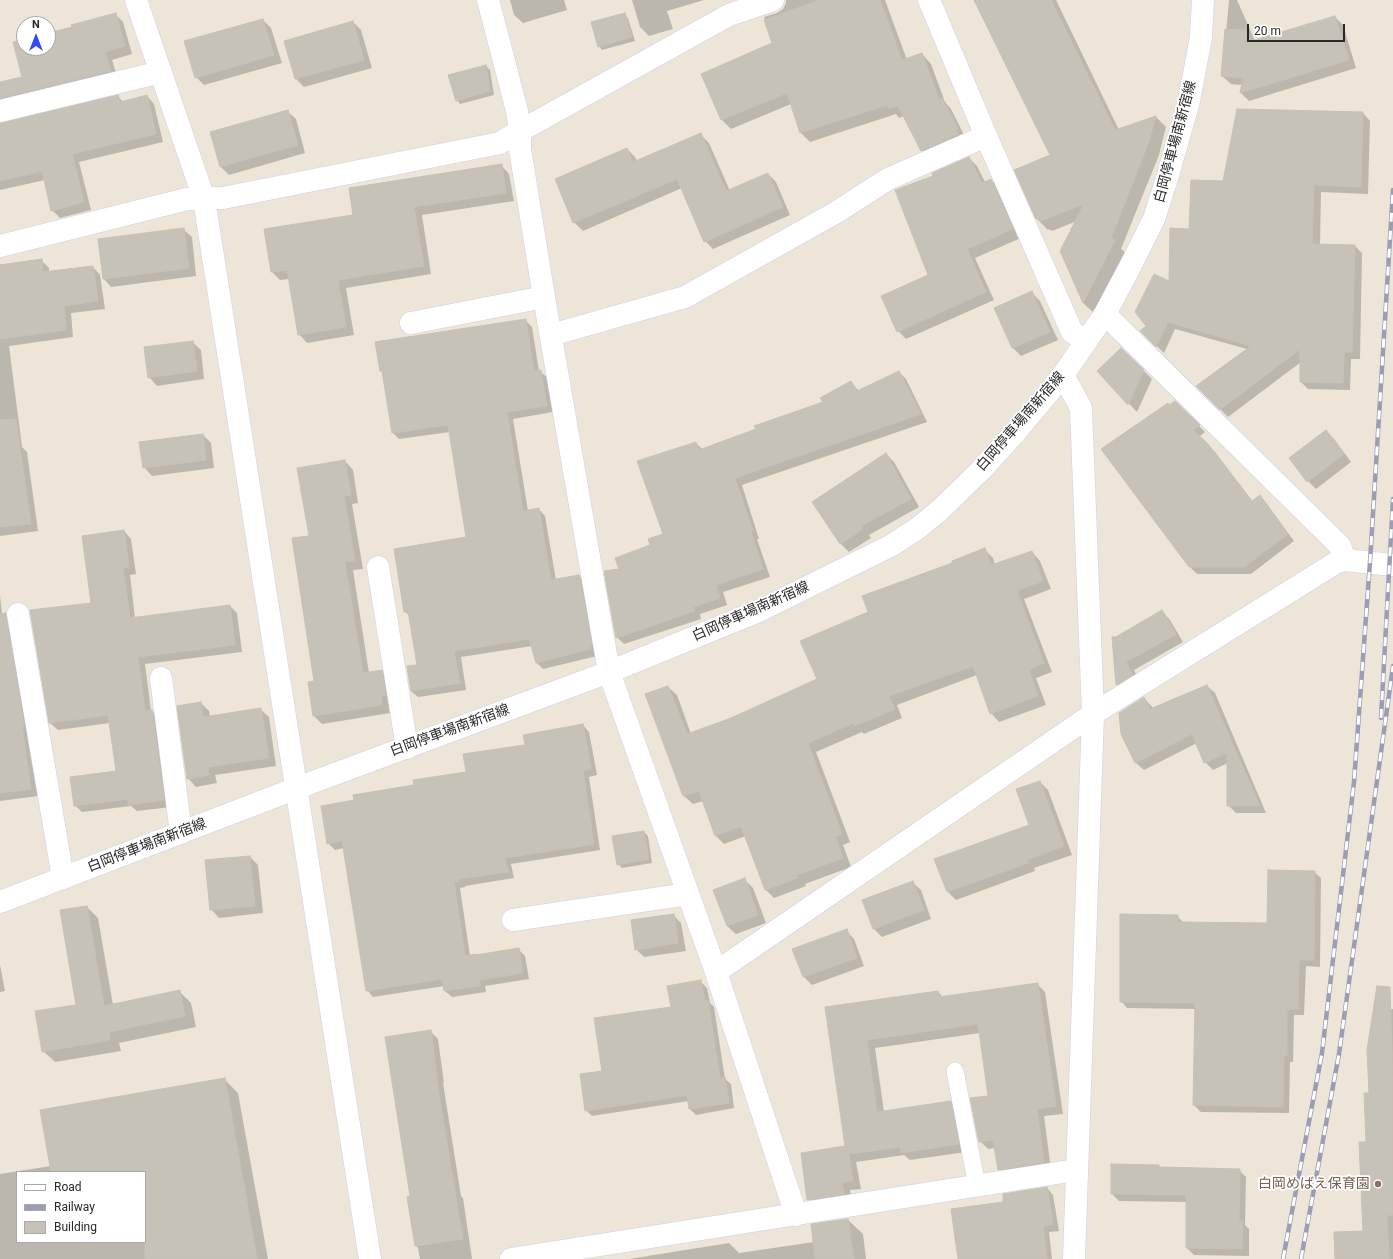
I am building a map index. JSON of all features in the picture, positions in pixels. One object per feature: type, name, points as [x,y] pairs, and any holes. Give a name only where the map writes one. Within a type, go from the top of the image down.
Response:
[{"type":"street","points":[[136,0],[204,199],[370,1259]]},
{"type":"street","points":[[488,0],[517,111],[520,131],[520,149],[550,335],[609,672],[716,972],[796,1215]]},
{"type":"street","points":[[0,246],[187,199],[223,198],[500,143],[729,15],[773,0]]},
{"type":"street","points":[[929,0],[986,136],[1072,332],[1086,341]]},
{"type":"street","name":"白岡停車場南新宿線","points":[[0,902],[297,788],[609,672],[761,610],[892,545],[918,528],[940,510],[981,470],[1019,428],[1063,374],[1105,314],[1132,265],[1154,219],[1189,101],[1201,37],[1203,0]]},
{"type":"street","points":[[0,111],[161,72]]},
{"type":"street","points":[[550,335],[685,297],[835,213],[888,178],[986,136]]},
{"type":"street","points":[[411,323],[544,297]]},
{"type":"street","points":[[1105,314],[1340,546],[1345,560]]},
{"type":"street","points":[[1063,374],[1081,408],[1093,714],[1074,1259]]},
{"type":"street","points":[[716,972],[1093,714],[1332,565],[1345,560],[1393,565]]},
{"type":"street","points":[[378,567],[407,748]]},
{"type":"street","points":[[18,614],[63,878]]},
{"type":"street","points":[[161,678],[181,833]]},
{"type":"street","points":[[513,920],[688,894]]},
{"type":"street","points":[[511,1259],[1076,1170]]},
{"type":"lane","points":[[956,1071],[977,1186]]},
{"type":"building","points":[[820,0],[880,0],[902,60],[922,53],[939,100],[942,98],[958,129],[956,130],[958,134],[921,151],[898,106],[889,109],[887,105],[800,133],[787,93],[721,120],[701,74],[772,43],[764,20]]},
{"type":"building","points":[[974,0],[1051,0],[1115,130],[1156,116],[1148,144],[1111,238],[1115,240],[1083,303],[1060,251],[1084,204],[1040,221],[1039,218],[1036,219],[1014,170],[1050,155]]},
{"type":"building","points":[[116,13],[125,46],[105,52],[111,71],[0,98],[0,82],[22,77],[17,56],[56,56],[56,31],[72,27],[71,25]]},
{"type":"building","points":[[625,13],[632,37],[598,47],[591,22]]},
{"type":"building","points":[[1335,16],[1349,60],[1240,93],[1243,78],[1221,76],[1225,29],[1246,30],[1251,41]]},
{"type":"building","points":[[263,19],[274,55],[195,78],[184,41]]},
{"type":"building","points":[[353,21],[364,60],[295,79],[284,41]]},
{"type":"building","points":[[16,41],[16,54],[13,42]]},
{"type":"building","points":[[486,65],[490,91],[456,101],[448,75]]},
{"type":"building","points":[[118,95],[120,102],[147,95],[156,134],[72,154],[84,202],[51,211],[42,171],[0,181],[0,123]]},
{"type":"building","points":[[1237,109],[1363,112],[1361,187],[1314,185],[1312,244],[1355,245],[1352,352],[1344,352],[1343,383],[1300,382],[1300,349],[1220,410],[1196,386],[1251,346],[1168,322],[1156,347],[1140,331],[1146,326],[1135,312],[1154,274],[1169,281],[1170,228],[1189,229],[1191,180],[1223,181]]},
{"type":"building","points":[[288,110],[298,145],[220,167],[210,132]]},
{"type":"building","points":[[701,133],[726,191],[768,173],[783,207],[704,242],[677,179],[573,223],[555,179],[627,148],[633,162]]},
{"type":"building","points":[[969,157],[982,183],[991,179],[1013,229],[967,249],[986,292],[897,332],[881,296],[928,275],[895,190],[933,176],[932,173]]},
{"type":"building","points":[[502,164],[506,193],[414,207],[424,266],[338,280],[346,327],[298,335],[287,270],[271,272],[264,229],[353,215],[349,188]]},
{"type":"building","points":[[184,228],[189,268],[103,279],[98,239]]},
{"type":"building","points":[[42,259],[43,272],[93,266],[98,301],[64,306],[66,330],[0,339],[0,265]]},
{"type":"building","points":[[1032,291],[1050,332],[1012,348],[994,308]]},
{"type":"building","points":[[526,319],[534,371],[541,370],[547,406],[507,412],[523,511],[539,508],[551,580],[579,575],[592,645],[590,646],[591,649],[536,663],[529,639],[454,651],[460,683],[411,691],[407,666],[417,665],[408,611],[404,612],[394,549],[466,537],[448,425],[392,433],[382,371],[380,371],[375,342]]},
{"type":"building","points":[[193,341],[197,371],[148,378],[144,347]]},
{"type":"building","points":[[1121,348],[1144,370],[1128,405],[1097,371]]},
{"type":"building","points":[[899,371],[921,414],[735,478],[753,531],[751,532],[763,569],[716,585],[720,598],[693,607],[695,611],[616,638],[604,571],[619,569],[615,558],[650,545],[648,539],[663,534],[637,461],[696,442],[699,450],[756,429],[754,426],[823,402],[820,398],[851,381],[857,391]]},
{"type":"building","points":[[1175,401],[1200,425],[1193,430],[1208,444],[1252,501],[1260,495],[1288,534],[1244,567],[1189,567],[1101,449],[1168,403],[1169,405]]},
{"type":"building","points":[[16,419],[31,524],[0,527],[0,420]]},
{"type":"building","points":[[1326,430],[1344,454],[1307,482],[1289,458]]},
{"type":"building","points":[[203,434],[206,460],[143,468],[139,442]]},
{"type":"building","points":[[886,453],[911,499],[861,526],[863,529],[840,544],[812,502]]},
{"type":"building","points":[[345,460],[351,495],[344,496],[355,561],[345,562],[363,673],[382,670],[386,695],[381,696],[382,705],[313,716],[308,682],[314,681],[292,538],[309,536],[297,468]]},
{"type":"building","points":[[124,530],[129,567],[123,568],[130,618],[230,605],[235,645],[138,657],[145,711],[152,710],[164,800],[128,805],[128,799],[74,806],[70,777],[116,771],[108,715],[49,723],[30,610],[91,603],[82,536]]},
{"type":"building","points":[[985,548],[991,565],[1032,551],[1043,581],[1017,591],[1044,663],[1029,670],[1038,696],[990,714],[973,666],[889,696],[895,709],[855,726],[854,723],[808,743],[842,834],[835,836],[843,858],[797,875],[798,878],[765,890],[741,826],[715,836],[699,791],[683,796],[645,694],[668,686],[687,734],[731,718],[817,679],[800,641],[868,612],[862,596],[952,563],[952,561]]},
{"type":"building","points":[[1162,610],[1176,634],[1126,662],[1133,675],[1116,685],[1112,637],[1114,636],[1114,638]]},
{"type":"building","points":[[6,613],[24,726],[22,726],[31,789],[0,793],[0,614]]},
{"type":"building","points":[[1207,685],[1260,806],[1227,806],[1227,753],[1204,763],[1192,734],[1135,763],[1121,734],[1119,713],[1144,697],[1150,709]]},
{"type":"building","points":[[201,702],[203,717],[261,708],[269,758],[208,767],[209,775],[187,779],[177,706]]},
{"type":"building","points":[[583,724],[591,769],[583,771],[594,844],[505,858],[508,872],[459,879],[459,881],[454,882],[465,956],[519,948],[523,973],[480,980],[480,986],[444,991],[442,979],[366,991],[342,841],[327,844],[321,806],[354,800],[353,795],[414,785],[413,780],[466,772],[463,754],[525,745],[523,735]]},
{"type":"building","points":[[1040,781],[1064,846],[1027,860],[1028,863],[947,892],[934,859],[1029,825],[1016,789]]},
{"type":"building","points":[[644,831],[649,859],[617,865],[612,836]]},
{"type":"building","points":[[250,856],[255,906],[210,910],[205,860]]},
{"type":"building","points":[[1268,870],[1315,871],[1314,960],[1299,960],[1298,1009],[1287,1009],[1287,1056],[1284,1056],[1283,1107],[1193,1105],[1195,1003],[1120,1002],[1120,914],[1178,915],[1178,922],[1267,923]]},
{"type":"building","points":[[745,878],[758,915],[727,926],[713,890]]},
{"type":"building","points":[[913,881],[924,910],[873,929],[862,900]]},
{"type":"building","points":[[87,906],[104,1006],[180,990],[185,1016],[109,1032],[110,1040],[42,1052],[35,1011],[76,1005],[60,910]]},
{"type":"building","points":[[674,914],[678,943],[635,950],[631,920]]},
{"type":"building","points":[[847,929],[857,958],[803,977],[792,949]]},
{"type":"building","points":[[701,980],[705,1001],[708,1000],[720,1078],[725,1077],[729,1103],[689,1109],[687,1095],[585,1111],[580,1074],[602,1071],[594,1018],[671,1007],[667,986]]},
{"type":"building","points":[[1038,983],[1056,1106],[1037,1109],[1044,1162],[998,1170],[993,1140],[979,1142],[970,1098],[988,1096],[978,1024],[867,1040],[877,1112],[951,1101],[959,1144],[901,1153],[900,1147],[849,1154],[853,1181],[842,1182],[844,1194],[807,1200],[801,1153],[845,1146],[825,1007],[938,991],[939,997]]},
{"type":"building","points":[[1377,986],[1390,987],[1393,1082],[1393,1215],[1387,1215],[1389,1259],[1335,1259],[1334,1232],[1363,1231],[1359,1142],[1366,1142],[1364,1093],[1369,1093],[1367,1050]]},
{"type":"building","points":[[431,1030],[436,1076],[463,1239],[415,1246],[407,1197],[410,1196],[385,1037]]},
{"type":"building","points":[[225,1078],[257,1259],[145,1259],[146,1171],[51,1171],[40,1110]]},
{"type":"building","points":[[1111,1164],[1240,1169],[1239,1221],[1243,1221],[1242,1249],[1186,1248],[1186,1195],[1111,1194]]},
{"type":"building","points":[[1047,1187],[1053,1224],[1043,1226],[1047,1259],[958,1259],[951,1209],[1003,1202],[1003,1194]]},
{"type":"building","points":[[848,1219],[854,1259],[815,1259],[811,1224]]},
{"type":"railway","points":[[1283,1259],[1322,1053],[1354,782],[1370,562],[1393,190]]},
{"type":"railway","points":[[1381,718],[1393,499]]},
{"type":"railway","points":[[1301,1259],[1339,1054],[1393,666]]},
{"type":"place","name":"白岡めばえ保育園","points":[[1378,1184]]}]
